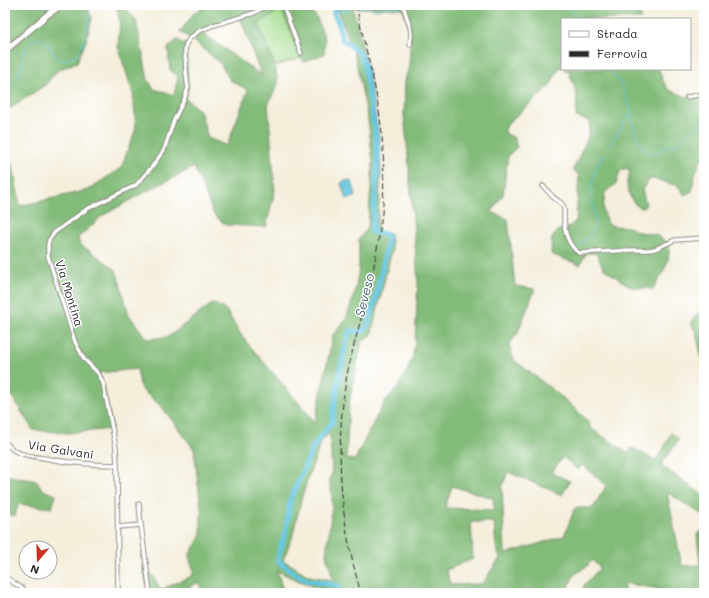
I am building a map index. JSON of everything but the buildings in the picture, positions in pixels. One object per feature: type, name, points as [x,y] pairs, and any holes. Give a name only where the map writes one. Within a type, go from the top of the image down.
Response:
[{"type":"main road","points":[[5,51],[47,15],[62,5]]},
{"type":"street","name":"Via Montina","points":[[118,593],[116,448],[102,383],[98,373],[84,359],[75,342],[48,256],[48,245],[55,232],[75,217],[98,203],[136,185],[164,150],[174,120],[188,88],[185,51],[186,44],[190,38],[199,31],[254,13],[266,5]]},
{"type":"street","points":[[283,5],[301,53]]},
{"type":"street","points":[[403,5],[410,27],[410,45]]},
{"type":"street","points":[[687,97],[704,94]]},
{"type":"street","points":[[543,186],[563,205],[565,230],[575,250],[579,253],[648,250],[655,249],[675,240],[704,238]]},
{"type":"street","name":"Via Galvani","points":[[5,442],[17,452],[35,457],[70,463],[117,465]]},
{"type":"street","points":[[139,504],[150,593]]},
{"type":"street","points":[[118,527],[141,525]]},
{"type":"street","points":[[5,577],[29,593]]},
{"type":"green space","points":[[5,5],[86,5],[92,18],[86,41],[77,62],[58,70],[45,85],[5,112]]},
{"type":"green space","points":[[116,5],[122,5],[136,20],[148,80],[154,89],[174,95],[178,76],[170,70],[168,48],[178,39],[180,42],[186,44],[188,88],[185,98],[200,111],[208,138],[227,146],[248,90],[230,80],[220,63],[190,38],[180,32],[194,13],[208,5],[270,5],[275,13],[258,24],[275,66],[278,84],[268,105],[275,190],[266,227],[226,225],[214,215],[194,167],[102,216],[78,238],[80,245],[116,270],[129,315],[147,339],[168,337],[213,303],[226,310],[243,338],[315,422],[333,335],[346,319],[355,292],[359,268],[359,239],[368,227],[373,162],[368,120],[355,57],[336,5],[603,5],[605,7],[617,10],[626,9],[627,5],[639,5],[641,18],[561,18],[561,68],[549,87],[509,122],[505,129],[505,133],[514,138],[517,147],[508,156],[503,195],[491,212],[508,219],[515,286],[535,289],[517,334],[509,345],[514,360],[563,398],[589,422],[590,428],[628,453],[632,448],[655,460],[664,448],[671,433],[679,439],[661,465],[704,496],[704,516],[667,492],[682,566],[700,565],[697,534],[704,530],[704,593],[657,593],[658,589],[624,583],[624,593],[582,593],[584,585],[600,568],[592,560],[587,566],[574,575],[567,593],[334,593],[306,584],[277,571],[284,593],[202,593],[199,582],[177,593],[148,593],[142,564],[154,577],[160,590],[192,576],[194,571],[190,560],[190,554],[201,535],[201,509],[194,449],[161,406],[141,389],[137,369],[98,373],[103,383],[112,429],[68,433],[33,430],[5,387],[5,158],[13,165],[20,206],[88,190],[121,168],[136,128],[133,93],[118,47],[120,22]],"holes":[[[353,8],[403,8],[411,34],[409,65],[405,81],[404,115],[418,282],[415,343],[412,359],[404,377],[399,386],[385,401],[355,460],[346,459],[349,403],[362,341],[371,336],[392,249],[390,233],[377,231],[381,173],[379,138],[369,74]],[[240,17],[261,75],[199,31]],[[330,433],[332,473],[329,480],[332,493],[332,507],[326,555],[333,580],[309,576],[283,560],[292,538],[301,500],[322,440]],[[563,457],[578,470],[583,465],[606,486],[593,508],[575,508],[564,536],[505,554],[502,487],[508,472],[562,495],[570,481],[551,473]],[[452,486],[493,498],[494,510],[445,508]],[[471,522],[494,522],[496,547],[500,558],[482,584],[451,585],[446,570],[473,559]]]},
{"type":"green space","points":[[270,5],[280,5],[301,58],[275,66],[258,23],[275,13]]},
{"type":"green space","points":[[280,5],[299,5],[316,16],[325,39],[324,54],[304,62],[301,58]]},
{"type":"green space","points":[[566,70],[659,70],[662,79],[669,90],[687,97],[704,94],[704,156],[699,164],[692,191],[687,195],[684,194],[678,186],[655,179],[650,179],[642,189],[646,205],[643,208],[639,207],[633,202],[629,194],[627,182],[630,172],[626,168],[620,171],[616,184],[605,192],[603,210],[608,224],[628,227],[639,232],[656,235],[669,244],[669,256],[667,262],[663,273],[653,289],[631,287],[604,269],[596,253],[586,253],[580,265],[551,254],[552,238],[558,230],[565,230],[576,221],[579,175],[573,170],[588,137],[590,121],[576,117],[577,95],[569,72]]},
{"type":"green space","points":[[704,311],[703,364],[696,332],[691,322],[698,313]]},
{"type":"green space","points":[[5,475],[37,481],[43,490],[56,495],[52,508],[18,504],[15,516],[7,514],[5,526]]},
{"type":"water","points":[[349,180],[352,182],[356,195],[355,197],[349,199],[346,198],[341,184],[342,182]]},
{"type":"waterway","points":[[5,84],[10,84],[18,77],[25,51],[32,41],[37,39],[46,43],[53,55],[59,60],[68,59],[77,54],[81,49],[87,32],[90,8],[88,5]]},
{"type":"waterway","name":"Seveso","points":[[335,5],[334,13],[342,39],[360,53],[364,64],[375,128],[378,158],[371,230],[372,232],[387,235],[387,245],[375,302],[368,324],[364,331],[350,331],[347,338],[338,382],[332,423],[312,449],[290,501],[285,535],[279,552],[278,561],[304,579],[312,582],[338,586],[341,593]]},
{"type":"waterway","points":[[565,5],[577,18]]},
{"type":"waterway","points":[[360,9],[368,7],[376,11],[382,8],[400,7]]},
{"type":"waterway","points":[[334,13],[352,9]]},
{"type":"waterway","points":[[610,70],[618,80],[623,90],[631,113]]},
{"type":"waterway","points":[[579,247],[593,230],[595,224],[591,192],[597,166],[626,119],[631,114],[639,141],[644,149],[653,154],[666,146],[677,144],[704,121]]},
{"type":"railway","points":[[356,5],[374,82],[382,135],[384,176],[383,204],[378,246],[347,375],[341,430],[340,458],[344,513],[348,540],[361,593]]}]
